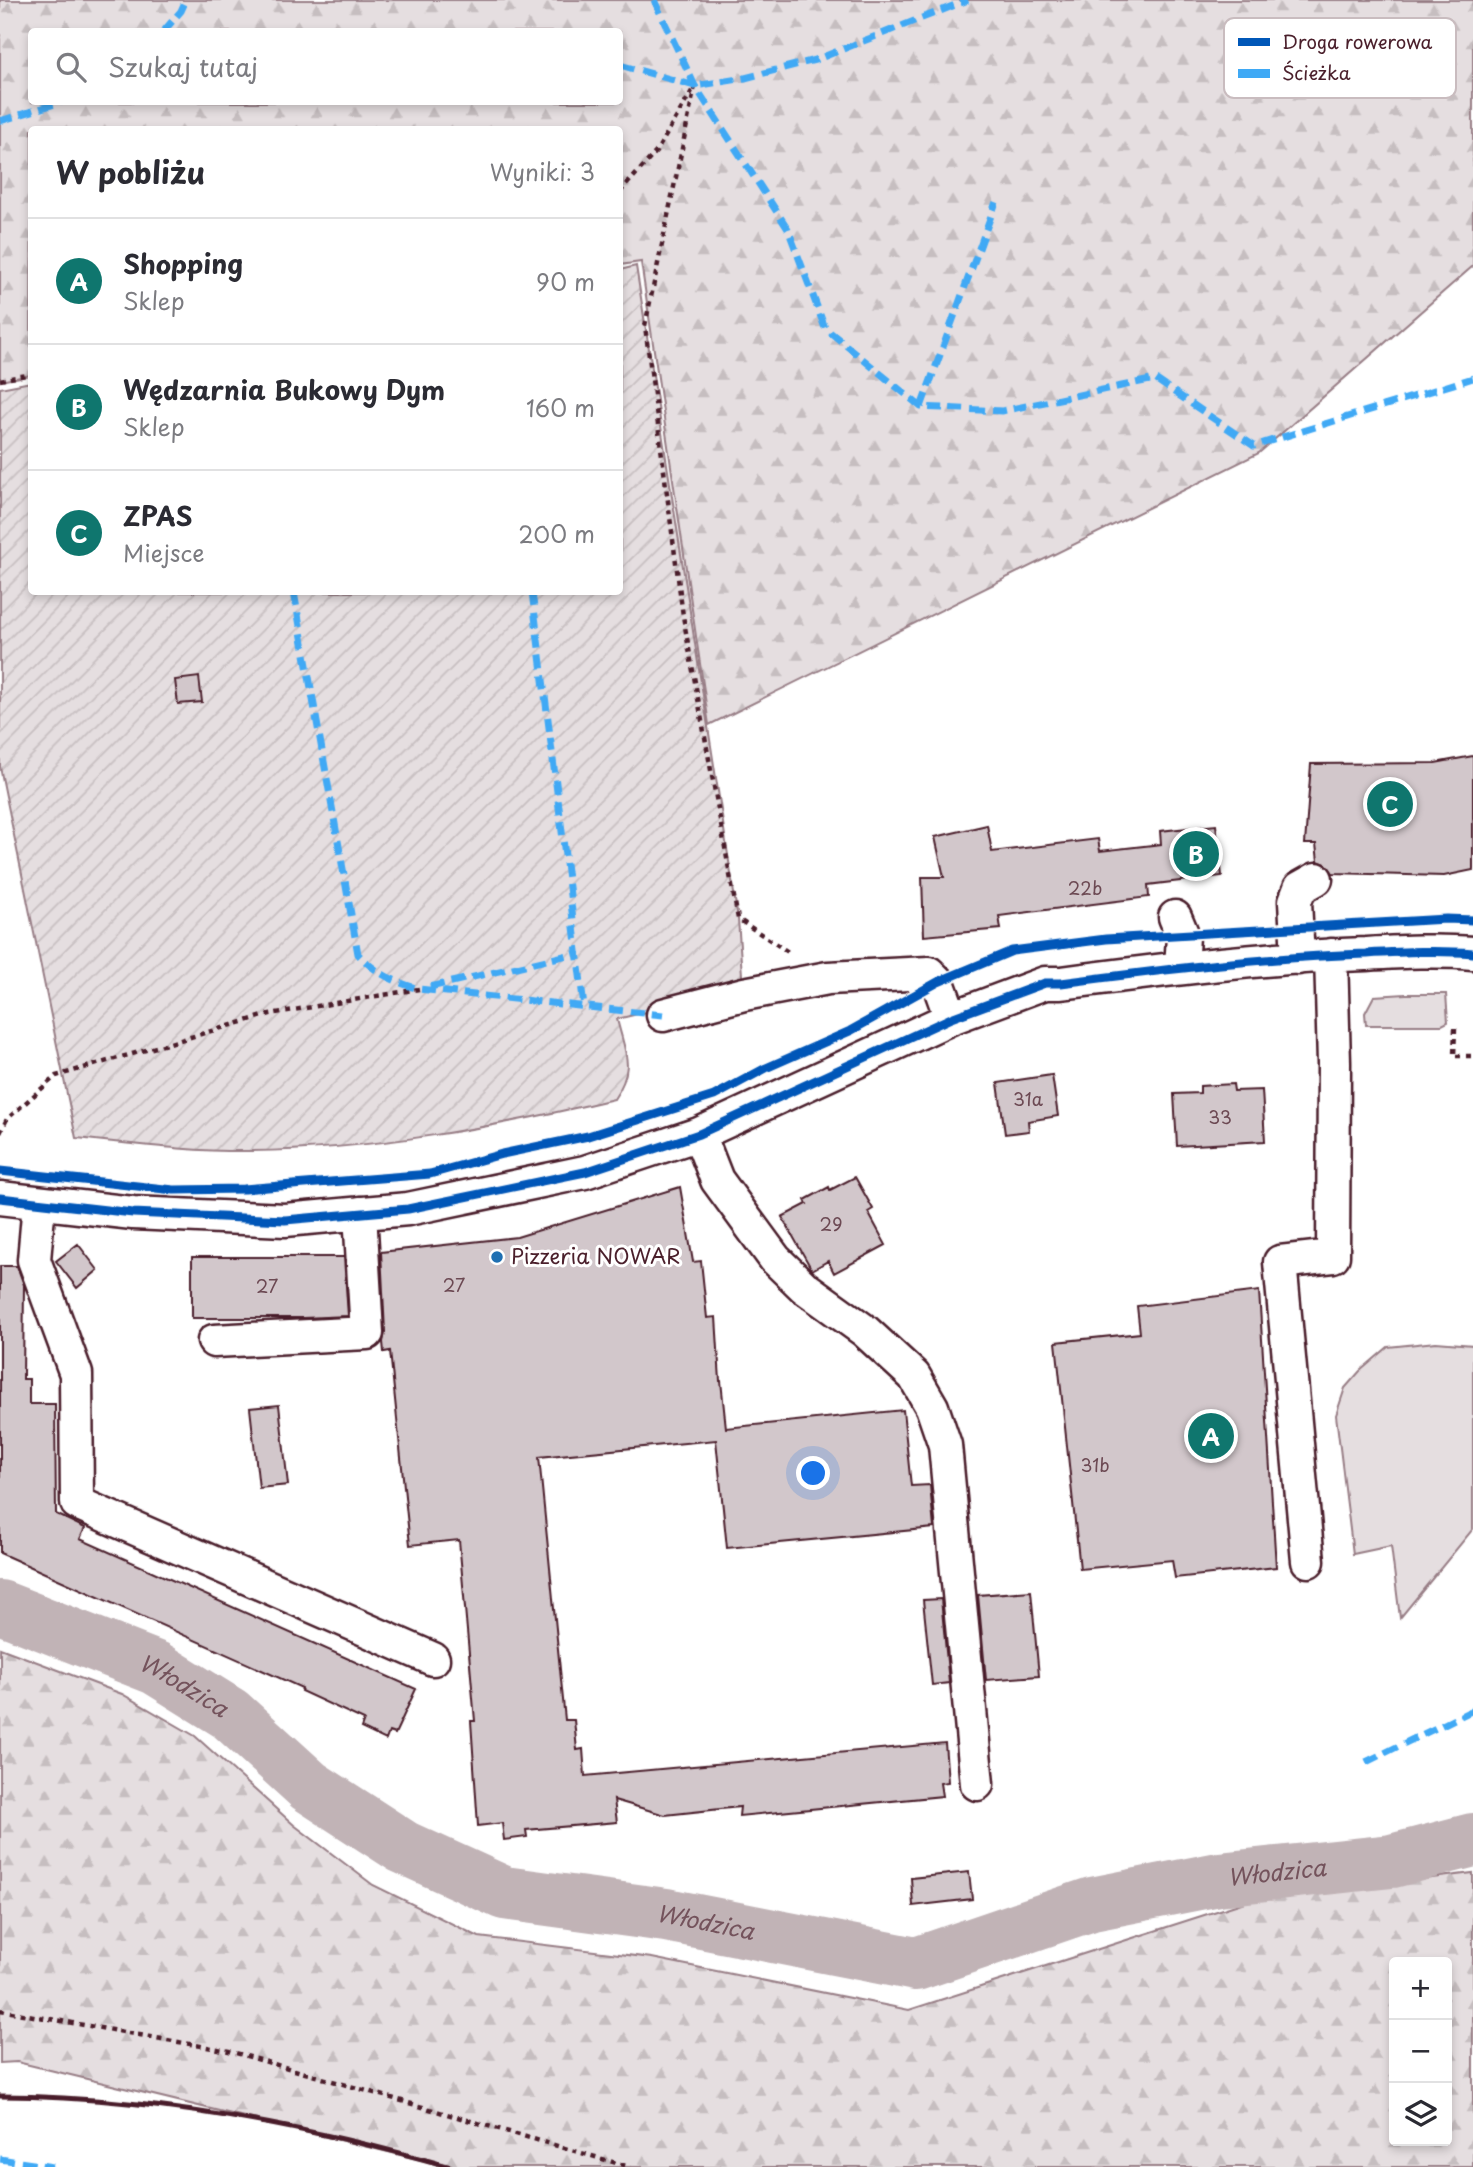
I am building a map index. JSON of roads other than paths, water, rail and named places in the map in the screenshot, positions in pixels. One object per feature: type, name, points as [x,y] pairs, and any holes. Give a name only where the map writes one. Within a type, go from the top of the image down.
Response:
[{"type":"street","points":[[1298,958],[1295,901],[1300,888],[1316,878]]},
{"type":"street","points":[[1175,918],[1183,936],[1181,968]]},
{"type":"street","points":[[0,1198],[133,1213],[285,1220],[408,1209],[585,1172],[699,1134],[951,1018],[1045,983],[1331,955],[1449,951],[1473,953]]},
{"type":"street","points":[[1308,1561],[1280,1262],[1333,1256],[1334,1027],[1331,955]]},
{"type":"street","points":[[663,1015],[744,994],[828,978],[929,973],[938,982],[951,1018]]},
{"type":"street","points":[[699,1134],[717,1180],[775,1259],[804,1287],[865,1331],[914,1376],[932,1407],[945,1445],[977,1784]]},
{"type":"street","points":[[39,1203],[34,1260],[76,1374],[77,1503],[433,1659]]},
{"type":"street","points":[[214,1341],[367,1333],[360,1213]]},
{"type":"waterway","name":"Włodzica","points":[[0,1607],[156,1668],[230,1714],[309,1786],[403,1847],[504,1893],[666,1915],[916,1964],[1092,1904],[1219,1879],[1392,1861],[1473,1840]]},
{"type":"railway","points":[[0,2096],[114,2102],[228,2116],[340,2138],[451,2167]]},
{"type":"place","name":"ZPAS","points":[[1390,804]]},
{"type":"place","name":"Wędzarnia Bukowy Dym","points":[[1196,854]]},
{"type":"place","name":"Pizzeria NOWAR","points":[[497,1257]]},
{"type":"place","name":"Shopping","points":[[1211,1436]]}]
